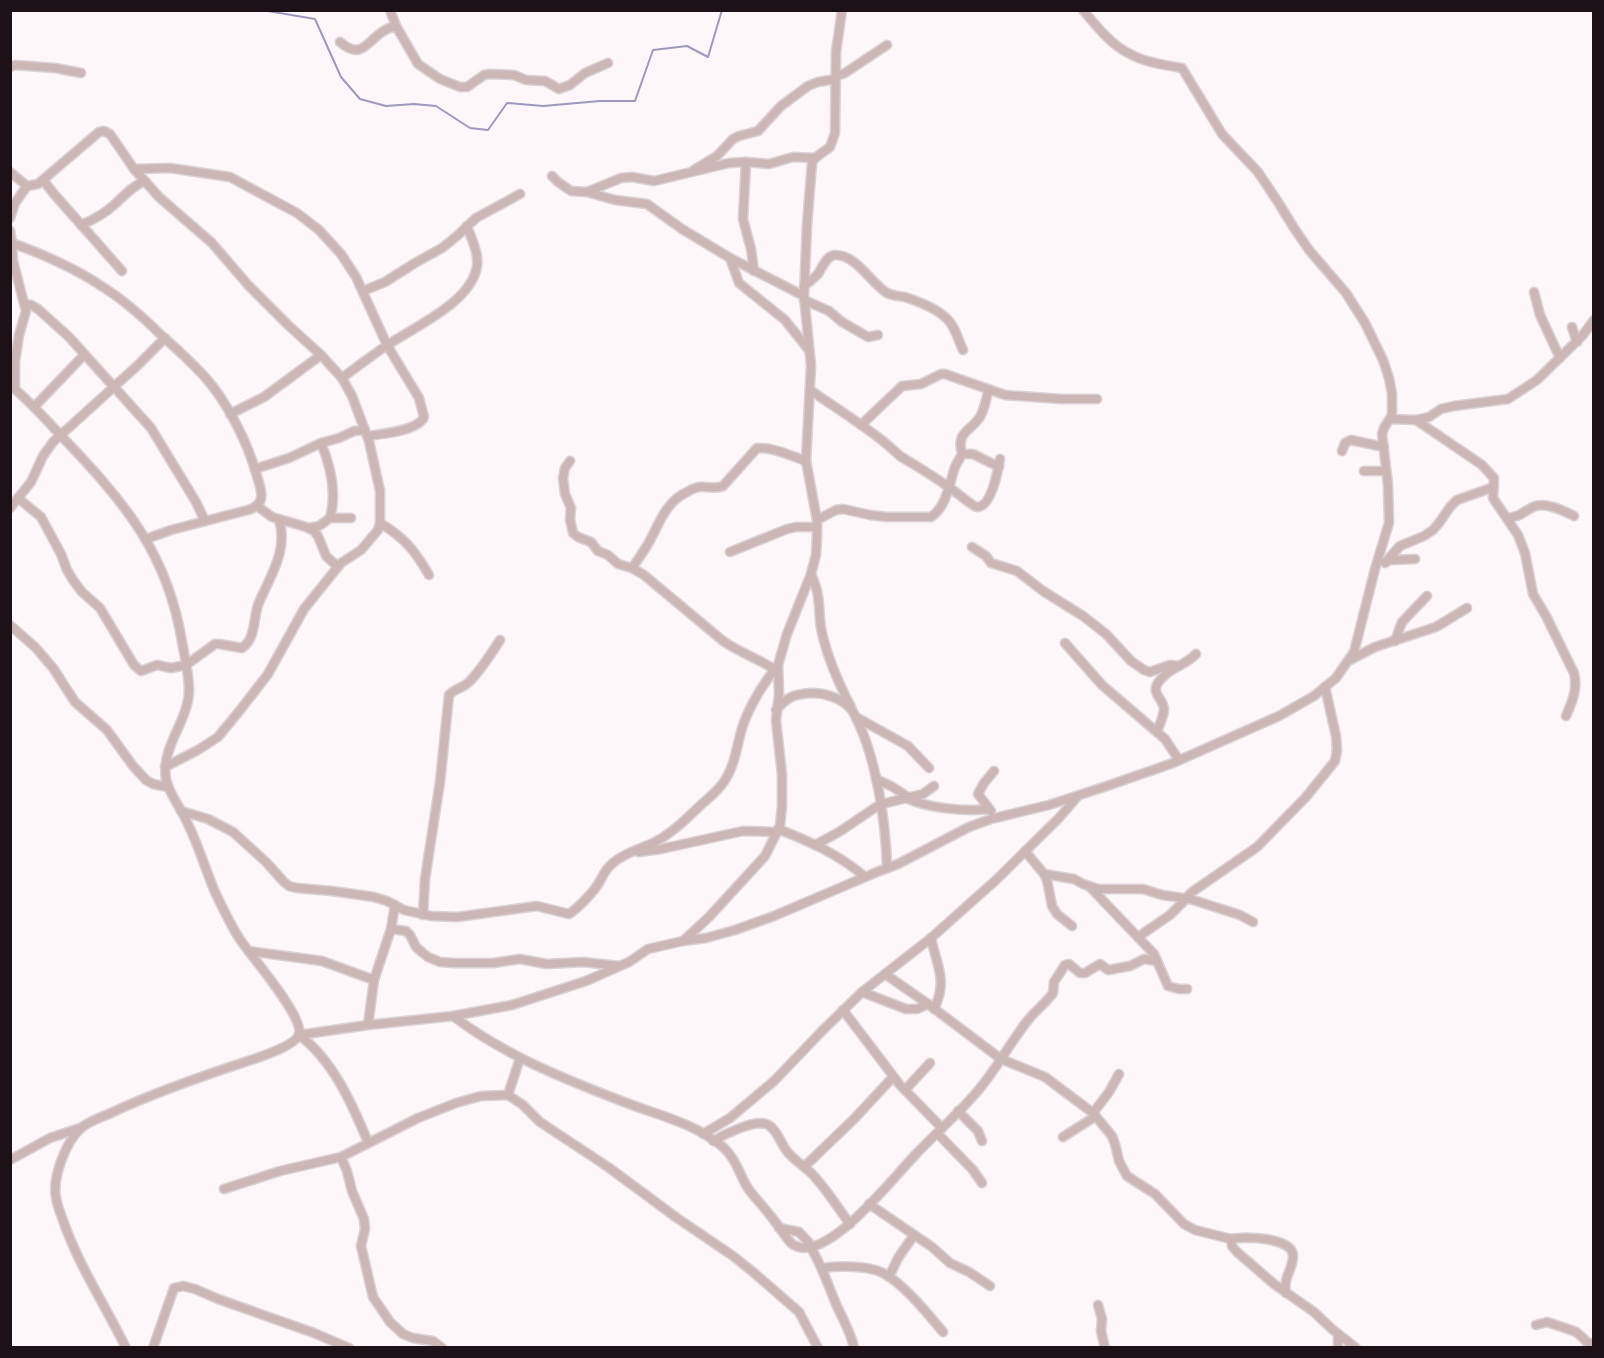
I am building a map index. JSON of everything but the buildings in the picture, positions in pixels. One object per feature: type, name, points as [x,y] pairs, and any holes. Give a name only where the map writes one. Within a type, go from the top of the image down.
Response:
[{"type":"street","points":[[390,10],[396,26],[418,64],[440,79],[460,87],[472,84],[484,75],[495,73],[514,75],[526,80],[545,81],[559,89],[608,63]]},
{"type":"street","points":[[181,811],[208,819],[233,832],[289,886],[300,889],[374,897],[404,910],[423,915],[457,916],[537,906],[568,914],[599,884],[610,865],[627,853],[653,843],[670,832],[726,780],[752,703],[776,667],[816,555],[817,523],[806,461],[811,366],[804,286],[812,163],[830,147],[834,138],[836,52],[842,10]]},
{"type":"street","points":[[10,1160],[50,1138],[81,1128],[124,1107],[280,1048],[294,1041],[299,1035],[453,1016],[512,1005],[586,981],[648,950],[735,930],[898,864],[969,827],[1048,805],[1179,760],[1279,716],[1314,696],[1336,678],[1354,652],[1389,524],[1390,511],[1382,434],[1393,408],[1389,378],[1383,360],[1362,318],[1340,286],[1309,250],[1258,172],[1222,135],[1182,68],[1132,56],[1110,39],[1083,10]]},
{"type":"street","points":[[340,42],[354,49],[366,48],[382,32],[396,26]]},
{"type":"street","points":[[690,173],[717,156],[733,139],[758,131],[795,94],[818,82],[836,78],[887,45]]},
{"type":"street","points":[[10,67],[15,65],[55,68],[81,73]]},
{"type":"street","points":[[10,172],[27,186],[34,186],[99,132],[110,134],[134,169],[159,197],[212,243],[280,317],[342,378],[367,433],[380,491],[378,530],[364,548],[346,558],[301,614],[268,674],[228,727],[211,742],[165,767]]},
{"type":"street","points":[[587,192],[621,178],[632,177],[654,181],[729,163],[769,164],[793,157],[815,158]]},
{"type":"street","points":[[746,162],[742,219],[751,249],[754,271]]},
{"type":"street","points":[[134,169],[170,168],[230,177],[297,213],[319,230],[350,267],[387,345],[419,398],[422,421],[410,428],[367,433],[354,431],[289,458],[255,469]]},
{"type":"street","points":[[552,176],[571,191],[647,204],[682,229],[730,258],[829,311],[842,322],[868,337],[878,335]]},
{"type":"street","points":[[43,180],[122,271]]},
{"type":"street","points":[[81,225],[98,218],[137,184],[145,181]]},
{"type":"street","points":[[10,218],[15,203],[27,186]]},
{"type":"street","points":[[363,291],[385,282],[442,248],[458,237],[476,218],[520,194]]},
{"type":"street","points":[[342,378],[387,345],[449,307],[470,283],[478,263],[467,226]]},
{"type":"street","points":[[11,235],[13,261],[26,311],[19,335],[13,387],[34,406],[101,478],[129,513],[156,556],[178,618],[189,691],[167,754],[165,767],[168,787],[181,811],[229,921],[291,1007],[298,1022],[299,1035],[315,1047],[327,1062],[368,1142]]},
{"type":"street","points":[[11,235],[99,285],[150,324],[206,378],[230,414],[248,450],[261,495],[261,501],[257,506],[146,539]]},
{"type":"street","points":[[804,286],[814,278],[831,256],[842,256],[852,261],[889,294],[904,297],[944,315],[950,321],[963,350]]},
{"type":"street","points":[[730,258],[739,283],[785,320],[809,351]]},
{"type":"street","points":[[1534,292],[1540,315],[1560,358]]},
{"type":"street","points":[[25,304],[31,305],[49,318],[151,428],[205,521]]},
{"type":"street","points":[[1390,419],[1416,420],[1454,406],[1508,399],[1537,380],[1577,342],[1593,320]]},
{"type":"street","points":[[1572,327],[1577,342]]},
{"type":"street","points":[[10,508],[31,482],[48,448],[165,338]]},
{"type":"street","points":[[34,406],[84,355]]},
{"type":"street","points":[[230,414],[264,397],[321,355]]},
{"type":"street","points":[[861,425],[902,386],[921,384],[941,374],[1005,395],[1097,399]]},
{"type":"street","points":[[730,552],[787,529],[817,523],[836,510],[843,509],[887,517],[931,517],[939,508],[962,454],[960,447],[963,433],[980,417],[987,398],[987,389]]},
{"type":"street","points":[[810,390],[898,454],[961,494],[972,505],[981,506],[997,480],[999,463],[973,454],[962,454]]},
{"type":"street","points":[[1416,420],[1482,465],[1494,478],[1493,498],[1518,535],[1525,553],[1533,594],[1574,673],[1574,699],[1566,716]]},
{"type":"street","points":[[1342,451],[1345,443],[1351,440],[1384,447]]},
{"type":"street","points":[[321,443],[332,481],[330,518]]},
{"type":"street","points":[[632,567],[672,502],[696,488],[704,486],[717,489],[723,486],[757,448],[777,451],[806,461]]},
{"type":"street","points":[[570,461],[565,468],[563,478],[565,494],[572,508],[570,519],[575,536],[591,542],[598,551],[608,555],[614,562],[632,567],[644,575],[733,648],[776,667]]},
{"type":"street","points":[[1364,471],[1386,471]]},
{"type":"street","points":[[1385,563],[1401,546],[1433,530],[1457,500],[1494,487]]},
{"type":"street","points":[[10,490],[41,517],[73,580],[82,592],[100,608],[138,669],[142,670],[158,665],[171,668],[186,665],[215,644],[242,648],[249,641],[257,607],[278,561],[283,537],[279,520]]},
{"type":"street","points":[[1507,518],[1520,516],[1538,505],[1551,507],[1574,516]]},
{"type":"street","points":[[257,506],[267,515],[309,528],[319,526],[330,518],[351,518]]},
{"type":"street","points":[[380,523],[409,544],[429,576]]},
{"type":"street","points":[[309,528],[317,535],[326,556],[338,567]]},
{"type":"street","points":[[972,547],[986,556],[991,563],[1017,571],[1083,616],[1106,634],[1131,661],[1144,670],[1150,672],[1170,665],[1179,666]]},
{"type":"street","points":[[1375,569],[1391,560],[1415,559]]},
{"type":"street","points":[[811,574],[818,595],[824,643],[861,730],[876,779],[882,804],[887,868]]},
{"type":"street","points":[[1395,641],[1402,622],[1427,596]]},
{"type":"street","points":[[1350,660],[1376,647],[1436,627],[1467,608]]},
{"type":"street","points":[[10,625],[40,652],[75,702],[107,730],[146,780],[168,787]]},
{"type":"street","points":[[423,915],[425,879],[440,786],[449,695],[472,679],[500,640]]},
{"type":"street","points":[[1065,643],[1102,685],[1165,739],[1179,760]]},
{"type":"street","points":[[1156,732],[1164,710],[1157,696],[1158,682],[1165,674],[1187,663],[1196,654]]},
{"type":"street","points":[[683,941],[709,917],[765,856],[777,831],[782,806],[783,775],[776,730],[779,695],[776,667]]},
{"type":"street","points":[[1138,937],[1170,915],[1192,892],[1257,847],[1306,797],[1335,761],[1336,736],[1325,687]]},
{"type":"street","points":[[776,710],[794,695],[820,693],[831,696],[908,746],[929,768]]},
{"type":"street","points":[[994,771],[978,794],[996,818]]},
{"type":"street","points":[[876,779],[919,803],[962,810],[989,809]]},
{"type":"street","points":[[815,845],[882,804],[922,794],[934,786]]},
{"type":"street","points":[[703,1134],[730,1118],[774,1081],[862,992],[931,938],[1025,851],[1079,795]]},
{"type":"street","points":[[627,853],[661,849],[743,831],[777,831],[815,845],[846,860],[866,877]]},
{"type":"street","points":[[1025,851],[1047,880],[1052,906],[1063,920],[1072,926]]},
{"type":"street","points":[[1044,874],[1074,879],[1090,886],[1107,889],[1143,889],[1162,895],[1186,898],[1240,915],[1253,922]]},
{"type":"street","points":[[1090,886],[1154,954],[1168,986],[1187,989]]},
{"type":"street","points":[[368,1025],[374,980],[391,929],[395,905]]},
{"type":"street","points":[[391,929],[406,931],[416,947],[428,957],[440,962],[493,963],[520,959],[547,964],[583,962],[620,966]]},
{"type":"street","points":[[862,992],[906,1009],[917,1010],[931,1006],[941,990],[942,979],[931,938]]},
{"type":"street","points":[[249,951],[322,961],[374,980]]},
{"type":"street","points":[[453,1016],[520,1058],[616,1099],[682,1123],[723,1147],[735,1162],[747,1187],[779,1228],[795,1246],[801,1248],[812,1247],[850,1224],[975,1094],[1028,1021],[1053,993],[1054,982],[1065,965],[1069,964],[1080,973],[1085,973],[1100,964],[1108,970],[1130,966],[1144,960],[1157,961]]},
{"type":"street","points":[[885,974],[1001,1059],[1045,1077],[1094,1114],[1112,1136],[1119,1161],[1127,1176],[1162,1199],[1184,1224],[1195,1230],[1231,1239],[1254,1237],[1290,1248],[1293,1252],[1293,1260],[1286,1278],[1286,1293]]},
{"type":"street","points":[[843,1010],[893,1077],[974,1170],[982,1183]]},
{"type":"street","points":[[508,1095],[520,1058]]},
{"type":"street","points":[[905,1090],[930,1063]]},
{"type":"street","points":[[1063,1137],[1094,1114],[1119,1074]]},
{"type":"street","points":[[804,1167],[854,1119],[893,1077]]},
{"type":"street","points":[[224,1189],[280,1171],[342,1157],[425,1115],[456,1103],[481,1096],[508,1095],[523,1105],[540,1122],[608,1167],[753,1272],[799,1312],[818,1347]]},
{"type":"street","points":[[958,1111],[978,1131],[982,1141]]},
{"type":"street","points":[[713,1141],[745,1127],[768,1125],[775,1131],[786,1150],[823,1187],[850,1224]]},
{"type":"street","points":[[81,1128],[72,1139],[59,1167],[55,1180],[55,1194],[79,1260],[126,1347]]},
{"type":"street","points":[[342,1157],[351,1188],[364,1219],[362,1246],[373,1297],[390,1322],[403,1334],[433,1341],[442,1347]]},
{"type":"street","points":[[869,1204],[932,1247],[950,1263],[990,1286]]},
{"type":"street","points":[[779,1228],[799,1232],[812,1247],[854,1347]]},
{"type":"street","points":[[889,1277],[898,1258],[914,1235]]},
{"type":"street","points":[[1231,1239],[1237,1252],[1274,1284],[1314,1312],[1356,1347]]},
{"type":"street","points":[[822,1268],[862,1268],[883,1273],[908,1293],[943,1332]]},
{"type":"street","points":[[153,1347],[174,1288],[183,1286],[349,1347]]},
{"type":"street","points":[[1098,1305],[1102,1319],[1101,1331],[1106,1347]]},
{"type":"street","points":[[1536,1325],[1547,1322],[1576,1332],[1590,1342]]},
{"type":"street","points":[[1338,1334],[1338,1347]]},
{"type":"waterway","points":[[262,10],[315,19],[341,77],[360,99],[386,106],[414,104],[436,106],[470,128],[488,130],[507,103],[543,106],[600,101],[635,101],[653,50],[687,46],[708,57],[722,10]]}]
